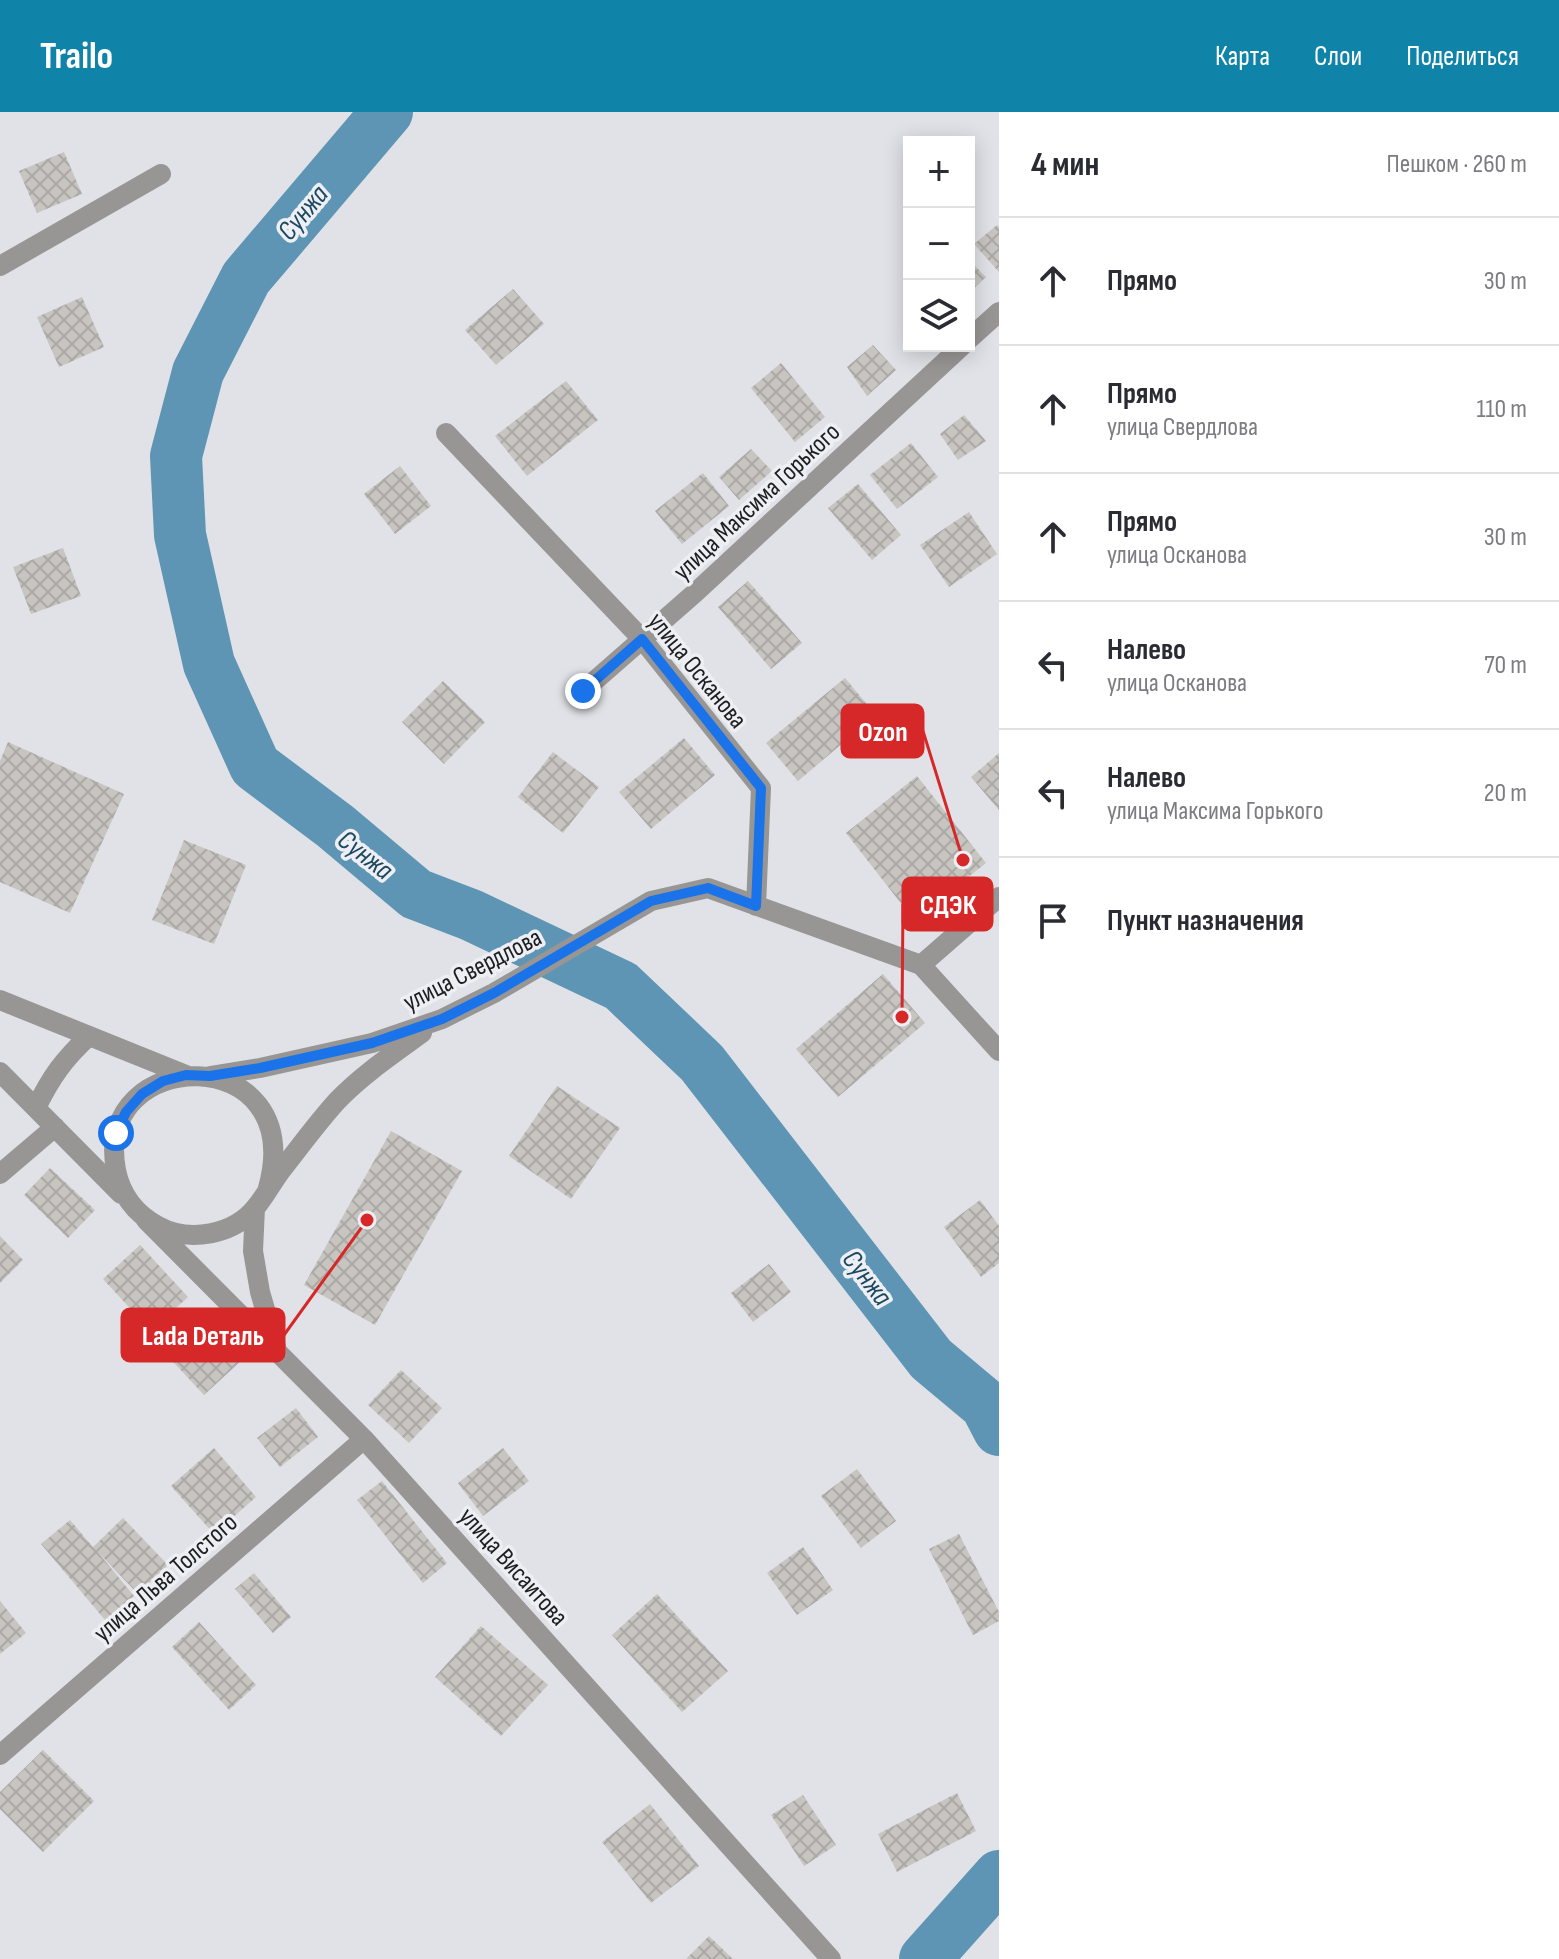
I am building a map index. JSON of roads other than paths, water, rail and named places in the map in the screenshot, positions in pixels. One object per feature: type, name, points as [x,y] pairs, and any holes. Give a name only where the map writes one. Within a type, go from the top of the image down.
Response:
[{"type":"street","points":[[0,266],[161,174]]},
{"type":"street","points":[[975,334],[999,312]]},
{"type":"street","name":"улица Максима Горького","points":[[583,691],[955,352]]},
{"type":"street","name":"улица Осканова","points":[[446,433],[642,639],[761,788],[756,906]]},
{"type":"street","name":"улица Свердлова","points":[[210,1076],[372,1043],[442,1019],[494,993],[651,901],[708,888],[756,906]]},
{"type":"street","points":[[921,965],[999,897]]},
{"type":"street","points":[[756,906],[921,965],[999,1051]]},
{"type":"street","points":[[0,1000],[186,1075]]},
{"type":"street","points":[[0,1072],[146,1220],[167,1231],[191,1236],[215,1233],[237,1223],[255,1208],[338,1100],[383,1061],[442,1019]]},
{"type":"street","points":[[36,1108],[49,1080],[65,1058],[89,1036]]},
{"type":"street","points":[[129,1203],[118,1181],[113,1157],[116,1133],[126,1112],[142,1094],[163,1081],[186,1075],[210,1076],[233,1084],[252,1098],[266,1118],[274,1140],[275,1164],[268,1188]]},
{"type":"street","points":[[0,1174],[55,1127]]},
{"type":"street","points":[[255,1208],[253,1251],[260,1292],[277,1351]]},
{"type":"street","name":"улица Висаитова","points":[[146,1220],[364,1439],[831,1959]]},
{"type":"street","name":"улица Льва Толстого","points":[[0,1755],[364,1439]]},
{"type":"waterway","name":"Сунжа","points":[[387,112],[246,278],[198,372],[176,456],[180,535],[209,664],[255,766],[335,826],[416,894],[471,915],[621,986],[702,1063],[931,1359],[986,1405],[999,1430]]},
{"type":"waterway","name":"Сунжа","points":[[925,1959],[999,1876]]},
{"type":"place","name":"Ozon","points":[[963,860]]},
{"type":"place","name":"СДЭК","points":[[902,1017]]},
{"type":"place","name":"Lada Dеталь","points":[[367,1220]]}]
